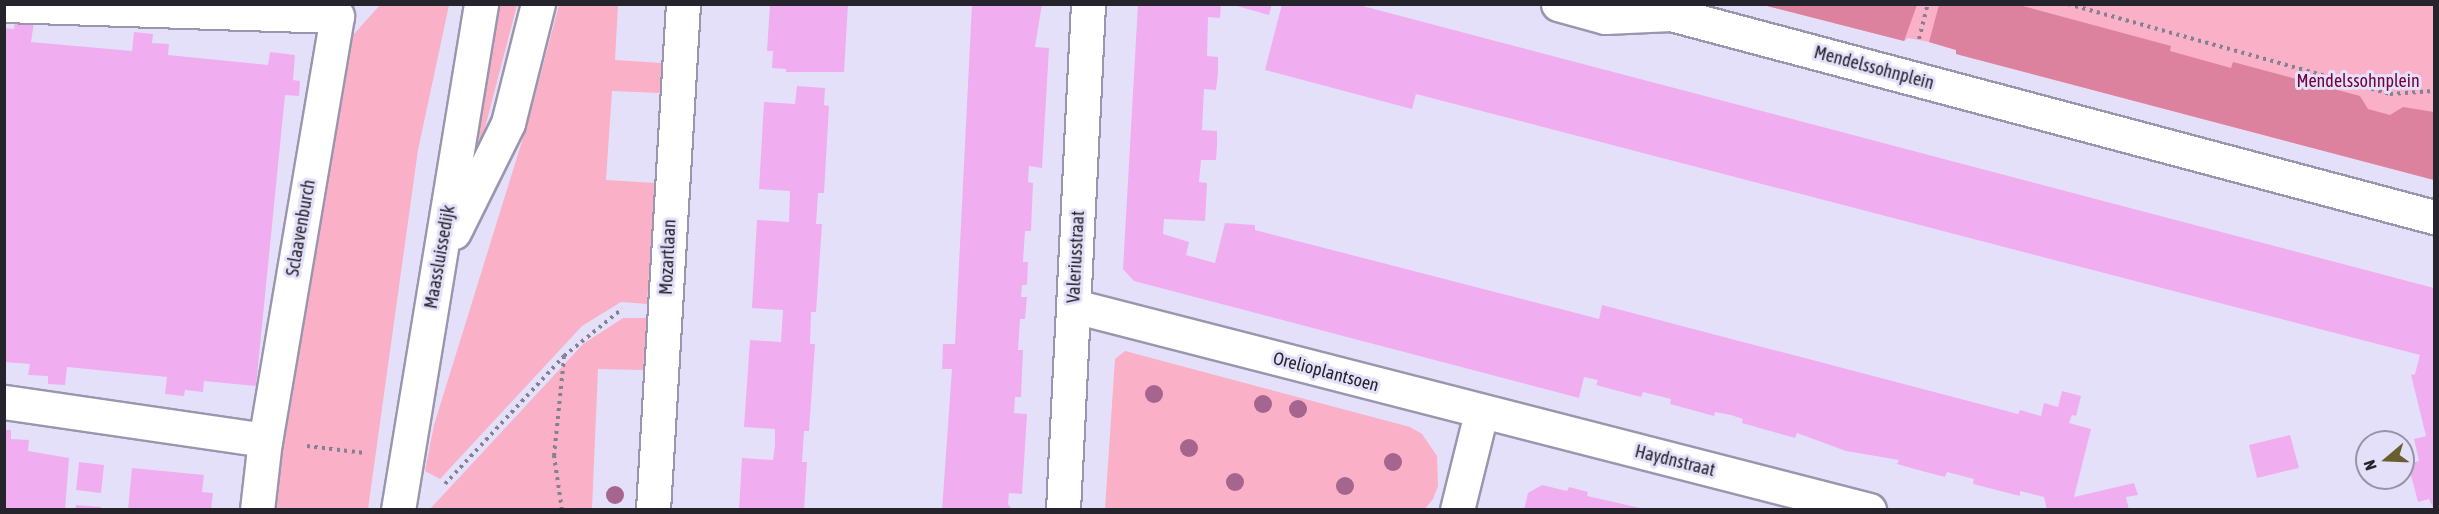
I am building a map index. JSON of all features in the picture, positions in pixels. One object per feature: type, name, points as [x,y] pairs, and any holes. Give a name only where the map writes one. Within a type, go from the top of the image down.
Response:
[{"type":"street","name":"Maassluissedijk","points":[[398,503],[404,458],[440,263],[481,4]]},
{"type":"street","points":[[440,263],[508,123],[538,4]]},
{"type":"street","name":"Mozartlaan","points":[[653,510],[683,4]]},
{"type":"street","name":"Valeriusstraat","points":[[1063,510],[1088,4]]},
{"type":"street","name":"Mendelssohnplein","points":[[1558,4],[1605,17],[1673,9],[2434,217]]},
{"type":"street","name":"Sclaavenburch","points":[[4,5],[337,16],[265,441],[257,510]]},
{"type":"street","name":"Orelioplantsoen","points":[[1074,306],[1481,413]]},
{"type":"street","points":[[4,402],[265,441]]},
{"type":"street","points":[[1457,510],[1481,413]]},
{"type":"street","name":"Haydnstraat","points":[[1481,413],[1869,510]]},
{"type":"path","points":[[2068,4],[2390,93],[2434,91]]},
{"type":"path","points":[[398,503],[446,484],[564,356],[619,309],[665,309]]},
{"type":"path","points":[[562,510],[554,456],[564,356]]},
{"type":"path","points":[[265,441],[404,458]]},
{"type":"green space","points":[[380,5],[449,5],[418,150],[368,509],[270,510],[337,53]]},
{"type":"green space","points":[[496,5],[517,5],[482,139],[468,136]]},
{"type":"green space","points":[[559,5],[618,5],[615,60],[662,63],[660,93],[612,91],[606,180],[655,183],[647,304],[621,302],[582,326],[440,479],[425,471],[434,425],[527,125]]},
{"type":"green space","name":"Mendelssohnplein","points":[[1763,5],[2434,5],[2434,180],[1956,54],[1956,50],[1929,42],[1908,38],[1904,41]]},
{"type":"green space","points":[[623,318],[647,318],[643,370],[598,369],[592,509],[430,509],[583,344]]},
{"type":"green space","points":[[1125,351],[1410,427],[1422,434],[1437,456],[1438,486],[1433,499],[1424,510],[1105,509],[1115,359]]},
{"type":"shaded area","points":[[1763,5],[1917,5],[1904,41]]},
{"type":"shaded area","points":[[1939,5],[2019,5],[2171,46],[2170,51],[2231,68],[2233,62],[2360,96],[2368,109],[2390,115],[2403,107],[2434,112],[2434,180],[1956,54],[1956,50],[1929,42]]},
{"type":"building","points":[[770,4],[848,4],[844,72],[786,72],[786,69],[772,68],[773,51],[767,51]]},
{"type":"building","points":[[972,4],[1042,4],[1035,47],[1049,48],[1042,168],[1029,166],[1028,182],[1033,183],[1031,231],[1025,231],[1023,262],[1028,262],[1027,285],[1022,285],[1021,297],[1027,297],[1025,319],[1020,319],[1018,350],[1023,350],[1021,397],[1015,397],[1014,413],[1027,414],[1022,494],[1009,493],[1008,504],[1012,510],[942,510],[952,369],[942,369],[943,344],[955,344]]},
{"type":"building","points":[[1138,4],[1221,4],[1220,18],[1208,17],[1207,56],[1218,57],[1218,73],[1216,90],[1204,89],[1202,130],[1217,131],[1217,146],[1216,160],[1201,160],[1199,182],[1207,183],[1205,221],[1164,219],[1163,234],[1189,242],[1186,255],[1215,263],[1225,223],[1255,225],[1255,230],[1599,319],[1602,305],[2018,414],[2020,410],[2041,416],[2044,403],[2058,407],[2062,391],[2081,396],[2076,416],[2072,415],[2069,423],[2091,429],[2074,497],[2134,483],[2138,495],[2126,497],[2129,510],[2047,510],[2044,497],[2020,491],[2020,496],[1973,484],[1974,479],[1947,472],[1945,477],[1897,464],[1899,460],[1846,451],[1797,433],[1795,438],[1742,423],[1743,419],[1731,415],[1715,412],[1714,416],[1670,404],[1671,399],[1643,392],[1641,397],[1596,385],[1598,380],[1584,377],[1579,398],[1134,281],[1123,269]]},
{"type":"building","points":[[1230,4],[1272,4],[1269,15]]},
{"type":"building","points":[[1282,4],[1355,4],[2434,288],[2434,510],[2429,499],[2418,502],[2415,490],[2415,462],[2419,461],[2415,439],[2426,436],[2411,375],[2415,374],[2420,355],[1416,94],[1412,109],[1265,70]]},
{"type":"building","points":[[15,20],[34,22],[31,42],[132,51],[134,32],[153,34],[152,43],[169,44],[168,55],[268,65],[270,52],[295,55],[293,80],[300,81],[299,96],[285,95],[256,386],[204,381],[203,392],[185,390],[184,396],[165,394],[167,377],[67,367],[65,385],[48,384],[48,376],[28,375],[30,364],[4,362],[4,28],[14,29]]},
{"type":"building","points":[[797,86],[825,88],[824,105],[829,106],[824,193],[818,193],[816,224],[822,224],[816,312],[811,312],[810,344],[815,344],[809,431],[804,431],[802,462],[807,462],[804,510],[739,510],[742,458],[773,460],[775,445],[775,429],[744,427],[750,340],[781,342],[783,310],[752,308],[757,220],[789,222],[790,191],[759,189],[764,102],[795,104]]},
{"type":"building","points":[[4,430],[11,430],[11,439],[29,440],[28,451],[69,458],[65,510],[4,510]]},
{"type":"building","points":[[2290,435],[2299,468],[2257,478],[2249,445]]},
{"type":"building","points":[[79,462],[104,465],[101,493],[76,490]]},
{"type":"building","points":[[132,468],[204,475],[202,492],[213,493],[211,510],[128,510]]},
{"type":"building","points":[[1542,485],[1567,491],[1569,487],[1588,492],[1587,496],[1649,510],[1524,510],[1528,493]]},
{"type":"building","points":[[76,505],[101,507],[101,510],[75,510]]}]
